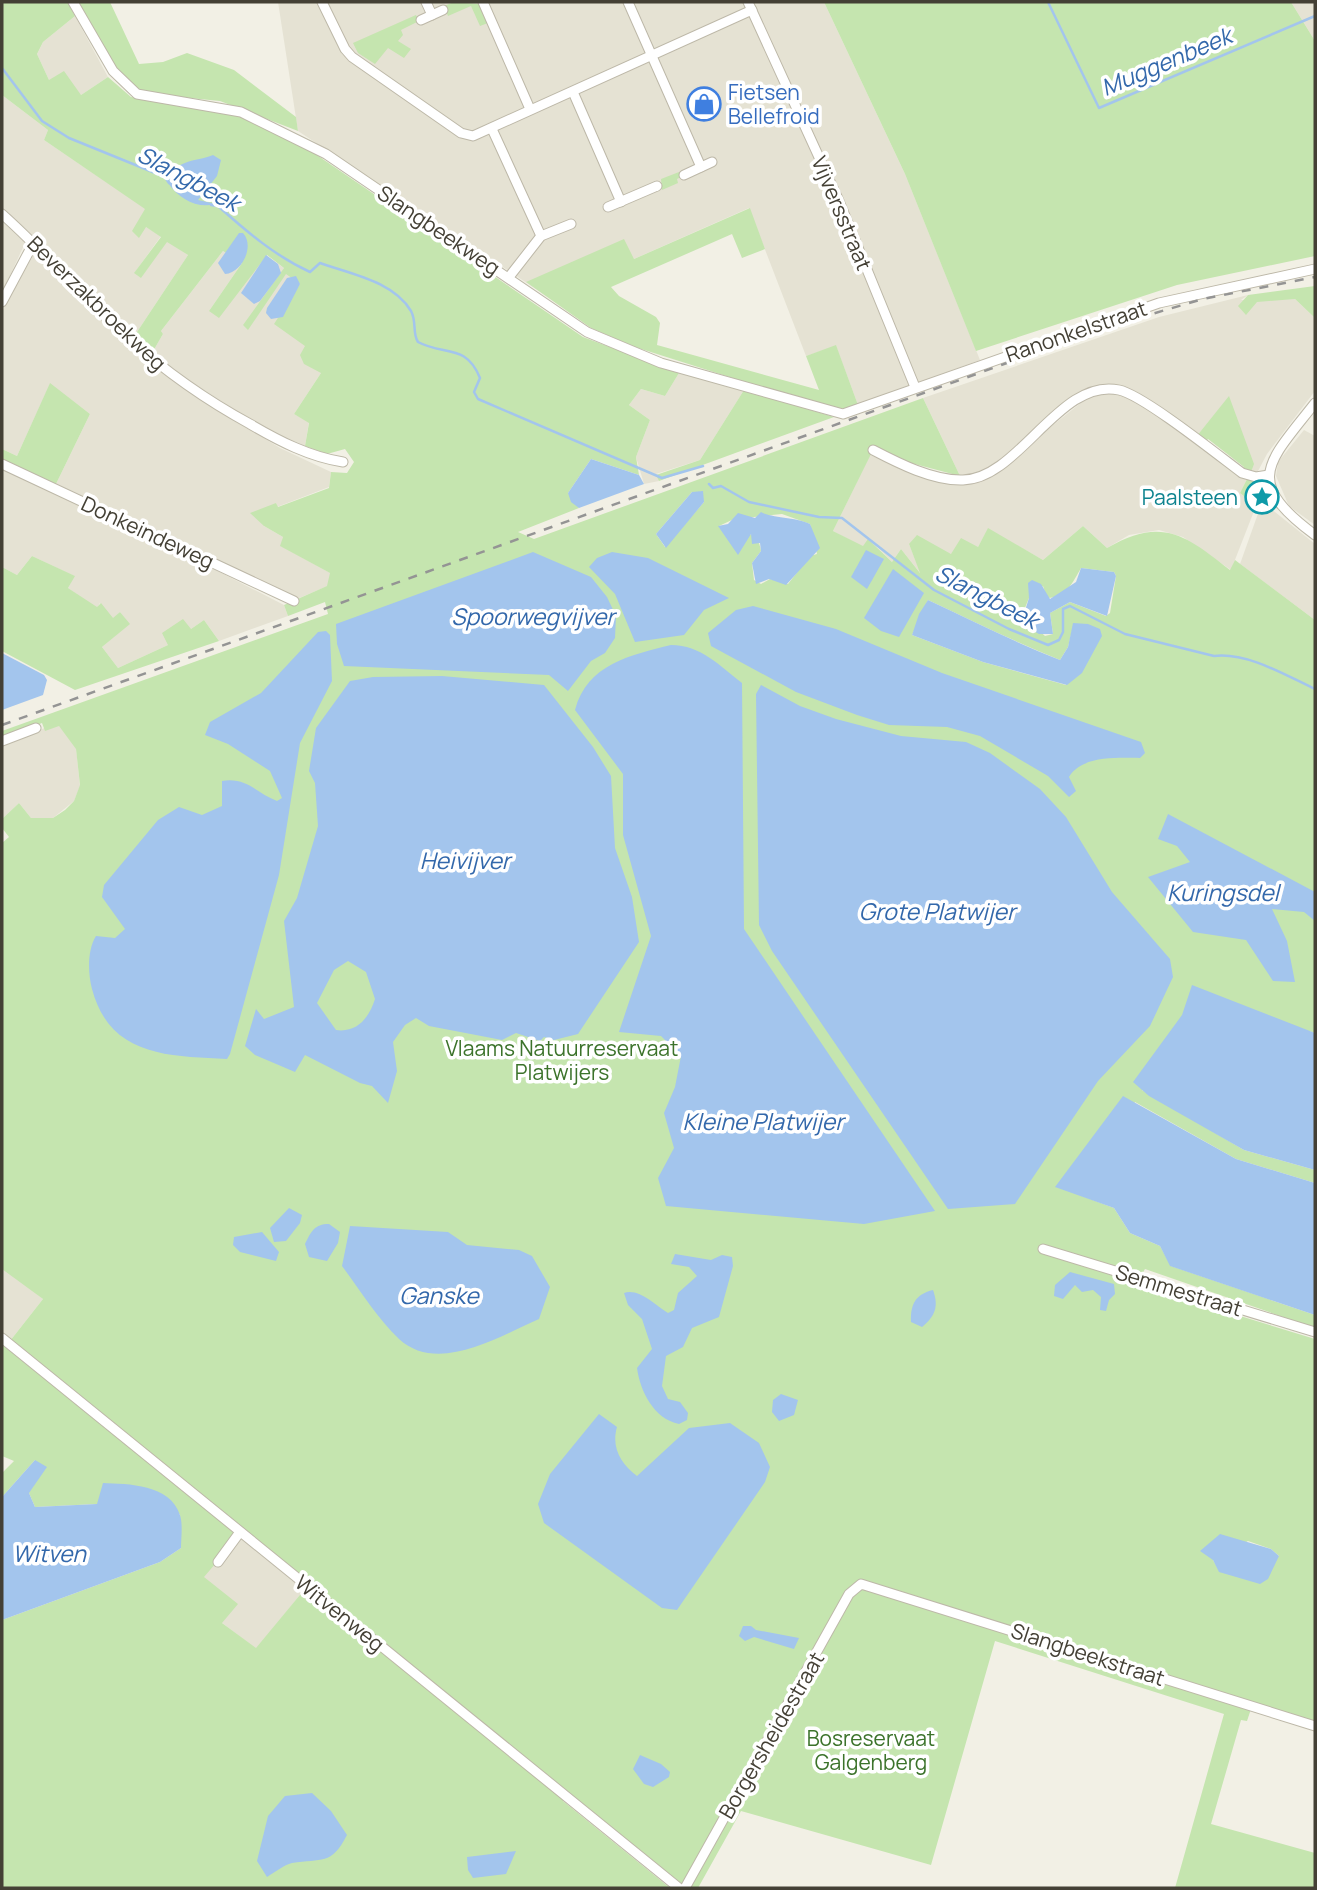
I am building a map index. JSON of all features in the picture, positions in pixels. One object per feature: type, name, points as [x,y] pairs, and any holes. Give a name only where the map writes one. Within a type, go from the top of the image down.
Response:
[{"type":"street","name":"Slangbeekweg","points":[[73,2],[113,71],[137,94],[219,106],[278,128],[326,154],[587,332],[633,352],[844,414]]},
{"type":"street","points":[[322,2],[345,49],[352,57],[461,134],[473,136],[653,55],[750,6]]},
{"type":"street","points":[[426,2],[432,15]]},
{"type":"street","points":[[483,2],[530,110]]},
{"type":"street","points":[[628,2],[701,167]]},
{"type":"street","name":"Vijversstraat","points":[[750,6],[839,201],[915,387]]},
{"type":"street","points":[[421,20],[443,10]]},
{"type":"street","points":[[573,92],[621,202]]},
{"type":"street","points":[[492,129],[541,236]]},
{"type":"street","points":[[684,175],[712,162]]},
{"type":"street","points":[[608,207],[657,186]]},
{"type":"street","name":"Beverzakbroekweg","points":[[2,214],[34,242],[127,337],[189,387],[269,435],[301,450],[343,462]]},
{"type":"street","points":[[509,277],[541,236],[571,225]]},
{"type":"street","points":[[2,302],[34,242]]},
{"type":"street","name":"Ranonkelstraat","points":[[844,414],[1159,303],[1315,269]]},
{"type":"street","points":[[873,450],[900,464],[952,479],[981,477],[1081,397],[1111,389],[1132,395],[1242,473],[1256,477],[1269,475]]},
{"type":"street","points":[[1315,403],[1271,459],[1269,475],[1274,496],[1284,511],[1315,536]]},
{"type":"street","name":"Donkeindeweg","points":[[2,464],[294,601]]},
{"type":"street","points":[[2,741],[36,727]]},
{"type":"street","name":"Semmestraat","points":[[1043,1249],[1315,1332]]},
{"type":"street","name":"Witvenweg","points":[[2,1338],[679,1888]]},
{"type":"street","points":[[218,1562],[240,1532]]},
{"type":"street","name":"Slangbeekstraat","points":[[860,1584],[1315,1726]]},
{"type":"street","name":"Borgersheidestraat","points":[[685,1888],[849,1594],[860,1584]]},
{"type":"shaded area","points":[[278,2],[824,2],[905,174],[980,360],[858,405],[836,346],[806,356],[749,208],[548,297],[298,131]]},
{"type":"shaded area","points":[[1291,2],[1315,2],[1315,41]]},
{"type":"shaded area","points":[[75,16],[108,77],[81,95],[49,80],[37,54],[43,42]]},
{"type":"shaded area","points":[[2,95],[48,130],[44,140],[146,209],[146,227],[161,236],[135,272],[141,277],[167,241],[188,255],[133,338],[35,237],[2,208]]},
{"type":"shaded area","points":[[2,219],[25,243],[2,293]]},
{"type":"shaded area","points":[[223,251],[242,263],[209,311],[266,255],[284,268],[248,329],[286,273],[300,284],[305,346],[321,373],[294,414],[309,422],[305,446],[260,426],[152,353],[163,334],[161,331]]},
{"type":"shaded area","points":[[34,254],[40,254],[140,355],[186,390],[280,448],[331,472],[329,487],[277,507],[276,503],[264,526],[283,537],[281,546],[334,575],[330,585],[297,599],[55,486],[90,414],[50,384],[17,456],[2,449],[2,311]]},
{"type":"shaded area","points":[[1248,295],[1241,300],[1295,299],[1315,318],[1315,391],[1267,454],[1257,473],[1251,472],[1229,397],[1196,437],[1130,390],[1104,386],[1061,408],[992,467],[972,476],[960,476],[923,398],[1159,317]]},
{"type":"shaded area","points":[[679,373],[744,390],[700,460],[656,474],[659,481],[644,484],[636,457],[650,420],[629,405],[641,389],[665,396]]},
{"type":"shaded area","points":[[1115,392],[1138,402],[1247,479],[1240,493],[1256,506],[1231,570],[1183,537],[1159,530],[1129,535],[1107,548],[1083,526],[1043,560],[988,529],[978,547],[951,554],[909,544],[921,574],[901,549],[892,562],[869,539],[863,547],[833,531],[870,455],[904,469],[969,482],[1014,456],[1087,398]]},
{"type":"shaded area","points":[[1304,430],[1315,436],[1315,525],[1289,506],[1276,476],[1278,462]]},
{"type":"shaded area","points":[[2,468],[284,605],[288,616],[219,641],[204,620],[168,645],[118,668],[102,647],[129,624],[120,612],[113,619],[100,603],[97,608],[68,588],[74,576],[32,556],[17,575],[2,567]]},
{"type":"shaded area","points":[[1265,504],[1315,544],[1315,620],[1240,564],[1260,508]]},
{"type":"shaded area","points":[[57,723],[76,748],[80,786],[74,801],[53,818],[31,818],[19,803],[2,819],[2,745]]},
{"type":"shaded area","points":[[3,1267],[43,1299],[10,1341],[2,1334]]},
{"type":"shaded area","points":[[235,1533],[304,1590],[256,1649],[221,1622],[203,1577],[234,1542]]},
{"type":"green space","name":"Vlaams Natuurreservaat Platwijers","points":[[2,2],[68,2],[75,16],[43,42],[37,54],[49,80],[64,71],[81,95],[108,77],[131,97],[242,115],[308,149],[583,337],[679,373],[665,396],[641,389],[629,405],[650,420],[636,457],[639,475],[591,459],[568,493],[579,508],[518,532],[534,539],[923,398],[960,476],[907,462],[874,448],[833,531],[863,546],[868,539],[892,562],[901,549],[920,573],[909,544],[917,535],[951,554],[961,538],[978,547],[988,528],[1043,560],[1083,526],[1107,548],[1143,533],[1172,534],[1200,547],[1230,570],[1235,560],[1315,620],[1315,1033],[1309,1031],[1142,1090],[1244,1150],[1315,1170],[1315,1183],[1236,1159],[1135,1102],[1082,1196],[1114,1208],[1130,1233],[1160,1246],[1171,1266],[1315,1315],[1315,1328],[1145,1269],[1136,1284],[1315,1339],[1315,1721],[1253,1703],[1247,1721],[1241,1720],[1211,1824],[1315,1853],[1315,1888],[1175,1888],[1224,1714],[995,1641],[931,1865],[741,1811],[698,1888],[688,1888],[566,1797],[563,1801],[670,1888],[2,1888],[2,1620],[160,1562],[181,1548],[180,1514],[97,1504],[35,1507],[29,1493],[35,1460],[2,1497],[2,1473],[14,1461],[2,1456],[2,1344],[235,1533],[234,1542],[204,1577],[238,1604],[222,1623],[256,1648],[304,1590],[379,1651],[386,1644],[10,1341],[43,1299],[2,1269],[2,843],[9,837],[2,828],[2,819],[19,803],[31,818],[53,818],[74,801],[80,785],[76,749],[59,726],[45,731],[42,723],[2,739],[2,731],[328,614],[325,602],[288,616],[284,605],[327,586],[330,573],[280,546],[283,537],[264,526],[250,513],[276,503],[278,507],[329,488],[331,472],[347,473],[354,462],[345,449],[327,454],[305,446],[309,423],[294,414],[321,373],[304,364],[300,355],[305,346],[274,324],[300,284],[286,274],[248,330],[243,325],[284,268],[267,255],[219,318],[209,311],[242,263],[223,251],[161,331],[163,334],[152,353],[133,338],[188,255],[167,242],[141,278],[134,273],[161,237],[146,227],[139,238],[132,231],[145,209],[44,140],[48,130],[2,95]],"holes":[[[692,492],[704,502],[665,547],[656,534]],[[782,514],[810,524],[817,554],[810,556],[788,584],[770,579],[761,584],[754,580],[752,563],[761,551],[756,539],[746,532],[719,526],[734,519]],[[1081,568],[1114,572],[1116,576],[1110,613],[1106,616],[1070,602],[1050,613],[1053,634],[1045,636],[1022,615],[1029,598],[1043,586],[1047,598],[1059,595],[1068,588]],[[928,600],[1060,660],[1068,647],[1074,623],[1066,685],[983,662],[912,635]],[[1248,1541],[1271,1549],[1279,1556],[1220,1572],[1213,1560]]]},
{"type":"green space","points":[[79,2],[110,2],[139,64],[163,62],[187,53],[234,70],[296,117],[298,131],[220,101],[149,94],[127,85],[109,64]]},
{"type":"green space","points":[[454,2],[479,4],[488,23],[480,26],[471,6],[448,16],[444,6]]},
{"type":"green space","points":[[824,2],[1291,2],[1315,41],[1315,256],[1177,285],[976,351],[905,174]]},
{"type":"green space","points":[[416,15],[419,21],[401,30],[403,35],[398,41],[411,49],[404,58],[388,48],[375,64],[358,53],[353,43]]},
{"type":"green space","points":[[679,172],[681,177],[677,179],[678,183],[662,190],[661,179]]},
{"type":"green space","points":[[750,208],[765,249],[742,258],[732,234],[611,287],[619,296],[656,317],[660,323],[657,345],[819,390],[806,356],[836,345],[858,405],[844,409],[814,404],[635,347],[591,328],[526,282],[624,239],[634,259]]},
{"type":"green space","points":[[1315,286],[1315,318],[1295,299],[1257,302],[1246,315],[1238,306],[1248,295]]},
{"type":"green space","points":[[50,383],[90,414],[55,486],[2,461],[2,449],[17,456]]},
{"type":"green space","points":[[744,390],[834,417],[659,481],[656,475],[700,460]]},
{"type":"green space","points":[[1229,396],[1254,464],[1251,472],[1242,470],[1244,467],[1208,439],[1205,443],[1196,437]]},
{"type":"green space","points":[[1247,479],[1263,480],[1268,498],[1256,506],[1240,493]]},
{"type":"green space","points":[[32,556],[75,576],[68,588],[97,607],[101,603],[113,618],[120,612],[130,624],[102,647],[118,668],[168,645],[162,633],[183,619],[191,629],[204,620],[219,641],[75,690],[2,651],[2,567],[17,575]]},
{"type":"water","points":[[213,155],[221,160],[217,176],[198,200],[216,204],[195,204],[177,194],[168,183],[174,169]]},
{"type":"water","points":[[239,233],[243,233],[248,245],[245,258],[237,269],[225,274],[218,263]]},
{"type":"water","points":[[266,255],[278,264],[281,273],[260,301],[254,304],[241,293]]},
{"type":"water","points":[[296,276],[300,284],[283,317],[271,319],[266,313],[267,308],[287,278]]},
{"type":"water","points":[[591,459],[639,475],[644,484],[579,508],[571,502],[568,493]]},
{"type":"water","points":[[703,491],[704,502],[666,548],[656,534],[692,492]]},
{"type":"water","points":[[761,512],[810,524],[820,548],[786,585],[769,579],[756,584],[752,563],[761,551],[760,543],[752,544],[751,534],[738,555],[718,526],[728,524],[738,513],[755,518]]},
{"type":"water","points":[[866,550],[884,559],[867,589],[851,577]]},
{"type":"water","name":"Spoorwegvijver","points":[[533,552],[591,577],[607,597],[616,616],[615,638],[605,653],[591,661],[568,691],[549,675],[344,666],[337,644],[336,624]]},
{"type":"water","points":[[612,552],[648,558],[729,598],[704,610],[684,635],[635,642],[615,594],[589,567],[597,558]]},
{"type":"water","points":[[1081,568],[1114,572],[1116,576],[1107,616],[1070,602],[1050,613],[1053,634],[1039,634],[1021,623],[1029,598],[1028,583],[1032,580],[1041,584],[1050,599],[1076,582]]},
{"type":"water","points":[[893,569],[924,593],[899,637],[881,631],[864,618]]},
{"type":"water","points":[[928,600],[1060,660],[1068,647],[1073,623],[1088,624],[1100,629],[1102,636],[1082,673],[1067,685],[983,662],[912,635],[919,614]]},
{"type":"water","points":[[753,606],[836,629],[942,673],[1141,742],[1145,753],[1140,758],[1101,759],[1082,765],[1069,777],[1076,791],[1069,797],[1048,776],[980,736],[947,727],[889,725],[857,715],[796,692],[711,646],[708,633],[736,610]]},
{"type":"water","points":[[326,631],[330,635],[332,681],[300,743],[279,875],[230,1054],[227,1059],[205,1058],[144,1048],[127,1040],[113,1028],[101,1011],[92,989],[89,962],[96,936],[115,938],[125,929],[102,897],[104,885],[158,820],[179,807],[202,815],[222,806],[222,781],[238,781],[277,801],[282,798],[270,771],[228,744],[205,735],[210,722],[261,693],[318,632]]},
{"type":"water","name":"Kleine Platwijer","points":[[671,645],[701,653],[742,683],[744,929],[935,1211],[864,1224],[666,1206],[658,1178],[674,1148],[664,1113],[675,1087],[681,1056],[661,1036],[619,1032],[651,936],[623,835],[623,774],[575,710],[581,694],[600,672],[626,658]]},
{"type":"water","points":[[2,653],[44,675],[47,680],[43,695],[2,710]]},
{"type":"water","name":"Heivijver","points":[[442,676],[544,685],[593,747],[611,776],[615,848],[632,897],[639,942],[578,1034],[554,1040],[544,1037],[540,1041],[516,1033],[502,1040],[429,1026],[416,1018],[405,1025],[393,1042],[397,1071],[388,1103],[372,1086],[360,1083],[305,1055],[295,1072],[255,1055],[245,1046],[256,1009],[264,1019],[294,1007],[284,921],[297,898],[318,826],[315,783],[309,771],[316,728],[350,681],[373,677]],"holes":[[[348,961],[366,972],[375,999],[366,1018],[356,1027],[336,1030],[317,1003],[334,970]]]},
{"type":"water","name":"Grote Platwijer","points":[[761,685],[800,706],[836,719],[901,736],[966,742],[990,753],[1040,789],[1066,817],[1112,892],[1170,959],[1173,977],[1150,1026],[1098,1081],[1015,1204],[948,1209],[772,951],[759,925],[756,694]]},
{"type":"water","name":"Kuringsdel","points":[[1168,814],[1315,892],[1315,921],[1304,912],[1272,909],[1287,941],[1295,982],[1273,981],[1246,940],[1193,932],[1148,877],[1190,862],[1177,846],[1158,839]]},
{"type":"water","points":[[1192,985],[1315,1033],[1315,1170],[1244,1150],[1149,1096],[1133,1082],[1182,1015]]},
{"type":"water","points":[[1123,1096],[1236,1159],[1315,1183],[1315,1315],[1170,1266],[1160,1246],[1130,1233],[1114,1208],[1055,1187]]},
{"type":"water","points":[[289,1208],[302,1215],[300,1223],[286,1241],[274,1242],[270,1228]]},
{"type":"water","points":[[329,1224],[340,1232],[338,1243],[327,1261],[309,1257],[305,1244],[309,1236],[316,1227]]},
{"type":"water","name":"Ganske","points":[[350,1226],[448,1232],[467,1245],[519,1250],[532,1256],[550,1287],[539,1319],[469,1349],[432,1353],[415,1349],[399,1339],[383,1322],[342,1266]]},
{"type":"water","points":[[262,1232],[279,1252],[276,1261],[240,1252],[233,1245],[234,1237]]},
{"type":"water","points":[[675,1254],[711,1260],[722,1255],[732,1257],[733,1266],[719,1317],[692,1328],[683,1347],[666,1356],[662,1386],[668,1399],[680,1402],[688,1413],[687,1420],[679,1424],[670,1421],[656,1410],[641,1386],[637,1368],[652,1349],[642,1319],[628,1305],[624,1293],[641,1295],[668,1313],[674,1310],[678,1293],[697,1276],[689,1267],[671,1264]]},
{"type":"water","points":[[1070,1272],[1114,1284],[1115,1294],[1109,1300],[1106,1311],[1100,1310],[1101,1297],[1093,1290],[1082,1292],[1075,1285],[1063,1299],[1054,1296],[1055,1285]]},
{"type":"water","points":[[933,1290],[936,1306],[930,1319],[922,1327],[911,1322],[915,1301],[922,1294]]},
{"type":"water","points":[[781,1394],[798,1400],[794,1415],[779,1421],[772,1412],[773,1400]]},
{"type":"water","points":[[599,1414],[617,1427],[616,1449],[626,1466],[637,1476],[689,1428],[730,1423],[759,1443],[770,1467],[765,1482],[677,1610],[662,1608],[544,1523],[538,1504],[550,1474]]},
{"type":"water","name":"Witven","points":[[35,1460],[47,1467],[29,1493],[35,1507],[97,1504],[103,1483],[147,1488],[167,1497],[175,1505],[181,1519],[181,1548],[160,1562],[2,1620],[2,1497]]},
{"type":"water","points":[[1220,1534],[1271,1549],[1279,1556],[1268,1579],[1260,1584],[1219,1572],[1213,1560],[1200,1551]]},
{"type":"water","points":[[743,1626],[799,1638],[794,1649],[754,1637],[745,1641],[739,1636]]},
{"type":"water","points":[[640,1755],[661,1764],[670,1772],[669,1777],[653,1787],[644,1784],[633,1769]]},
{"type":"water","points":[[312,1793],[331,1811],[347,1835],[336,1852],[325,1859],[289,1864],[267,1877],[257,1861],[268,1816],[285,1796]]},
{"type":"water","points":[[516,1851],[506,1874],[473,1878],[468,1870],[467,1857]]},
{"type":"waterway","name":"Muggenbeek","points":[[1048,2],[1099,108],[1315,16]]},
{"type":"waterway","name":"Slangbeek","points":[[2,68],[42,121],[69,138],[165,177],[169,183]]},
{"type":"waterway","name":"Slangbeek","points":[[211,205],[218,206],[250,234],[297,266],[310,272],[320,263],[370,280],[393,292],[411,311],[418,342],[461,355],[474,367],[480,378],[474,392],[478,399],[662,478],[703,466]]},
{"type":"waterway","name":"Slangbeek","points":[[709,484],[713,488],[721,486],[749,502],[819,517],[842,518],[934,590],[1009,629],[1048,645],[1059,640],[1063,632],[1063,609],[1070,606],[1125,634],[1214,656],[1253,661],[1315,689]]},
{"type":"railway","points":[[2,725],[1104,328],[1203,299],[1315,277]]},
{"type":"place","name":"Fietsen Bellefroid","points":[[704,104]]},
{"type":"place","name":"Paalsteen","points":[[1262,497]]},
{"type":"park label","name":"Bosreservaat Galgenberg","points":[[871,1750]]}]
